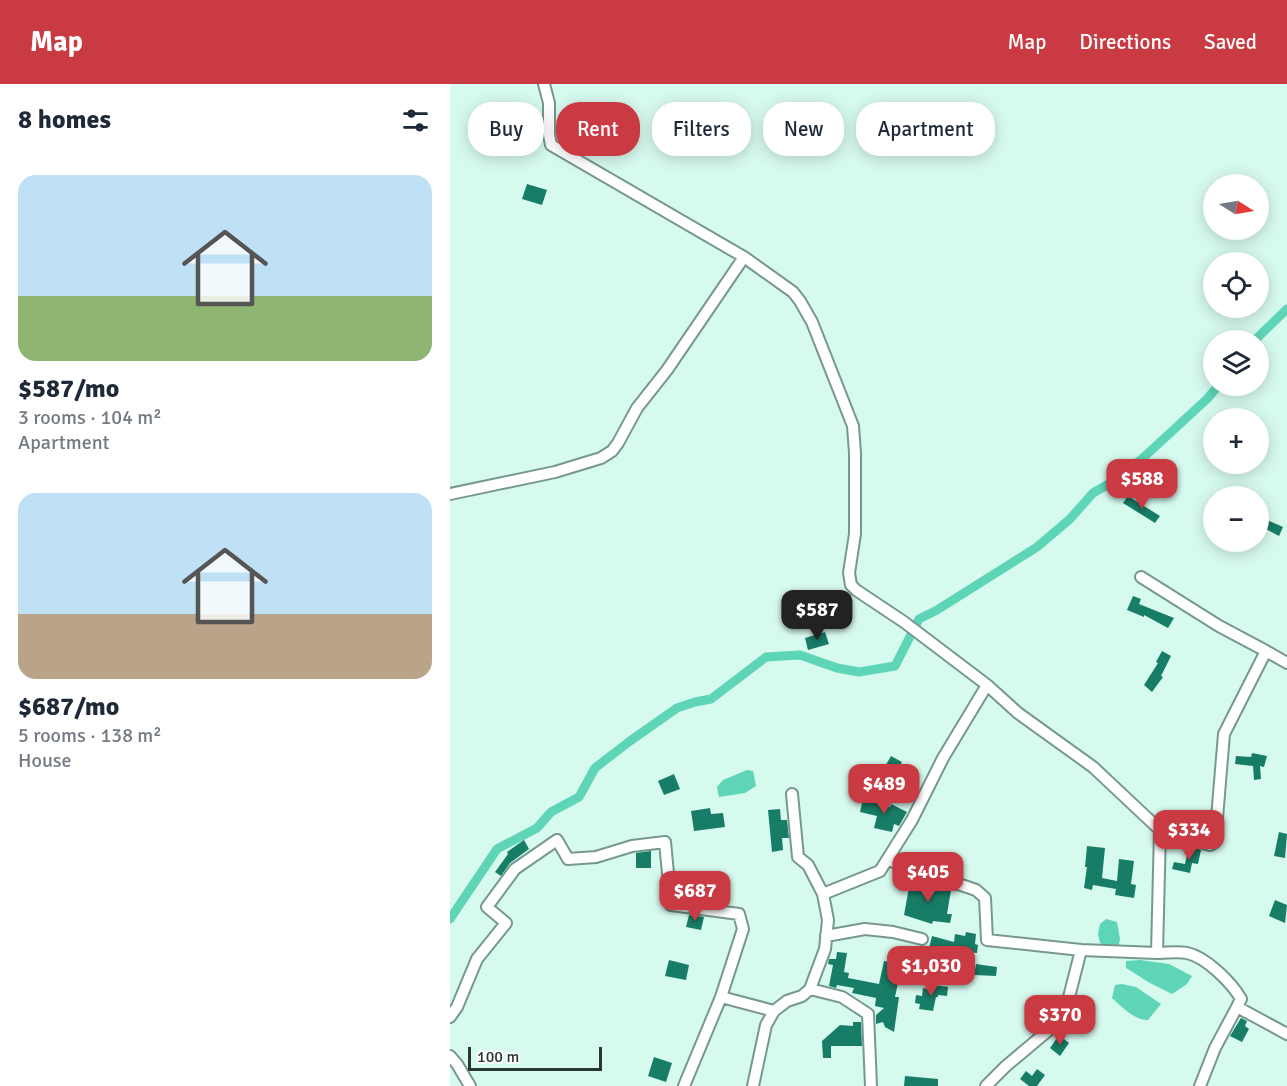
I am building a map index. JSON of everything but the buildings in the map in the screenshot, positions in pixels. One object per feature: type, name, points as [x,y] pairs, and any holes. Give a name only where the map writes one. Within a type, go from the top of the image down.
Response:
[{"type":"street","points":[[544,84],[549,103],[551,145],[744,257],[793,292],[812,322],[849,412],[855,439],[855,534],[849,580],[856,590],[904,622],[987,685],[1018,713],[1093,767],[1161,830],[1210,845],[1215,842],[1224,734],[1266,651]]},
{"type":"street","points":[[450,494],[563,470],[601,458],[612,451],[637,408],[667,370],[744,257]]},
{"type":"street","points":[[1141,577],[1219,626],[1287,663]]},
{"type":"street","points":[[823,894],[880,871],[912,820],[943,758],[987,685]]},
{"type":"street","points":[[753,1086],[766,1025],[774,1011],[788,1000],[802,996],[810,989],[825,950],[828,920],[823,894],[808,865],[798,856],[792,794]]},
{"type":"street","points":[[1157,953],[1161,830]]},
{"type":"street","points":[[450,1017],[457,1007],[477,959],[506,922],[488,907],[515,869],[556,840],[568,859],[596,857],[632,846],[665,842],[671,905],[739,914],[743,928],[721,997],[684,1086]]},
{"type":"street","points":[[888,860],[976,890],[985,898],[987,940],[1082,951],[1187,953],[1215,969],[1235,988],[1242,999],[1215,1048],[1200,1086]]},
{"type":"street","points":[[826,936],[865,929],[893,932],[922,939]]},
{"type":"street","points":[[986,1086],[1049,1030],[1067,1005],[1082,951]]},
{"type":"street","points":[[810,989],[842,997],[868,1014],[871,1086]]},
{"type":"street","points":[[721,997],[774,1011]]},
{"type":"street","points":[[1237,1008],[1287,1034]]},
{"type":"street","points":[[450,1056],[470,1086]]},
{"type":"shaded area","points":[[747,770],[753,771],[756,786],[745,793],[719,797],[717,787],[723,780]]},
{"type":"shaded area","points":[[1106,919],[1117,922],[1120,939],[1118,948],[1100,943],[1098,934],[1100,924]]},
{"type":"shaded area","points":[[1140,960],[1169,964],[1192,976],[1187,984],[1172,994],[1126,968],[1126,961]]},
{"type":"shaded area","points":[[1115,985],[1136,987],[1161,1004],[1148,1020],[1133,1015],[1112,998]]},
{"type":"waterway","points":[[1265,330],[1287,309]]},
{"type":"waterway","points":[[450,919],[497,849],[537,828],[551,812],[579,797],[595,768],[677,708],[711,699],[766,657],[800,655],[837,668],[859,672],[895,666],[919,619],[1037,547],[1070,519],[1093,493],[1119,478],[1210,396]]}]
